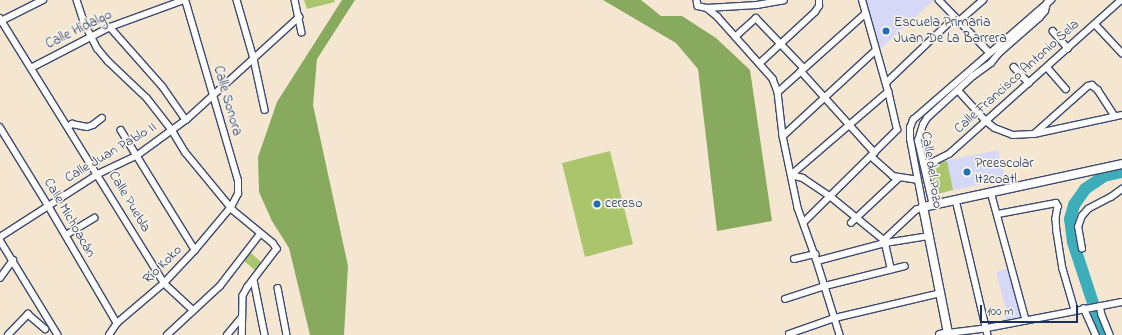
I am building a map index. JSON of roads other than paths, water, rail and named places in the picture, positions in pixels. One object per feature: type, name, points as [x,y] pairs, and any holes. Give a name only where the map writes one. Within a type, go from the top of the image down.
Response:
[{"type":"main road","points":[[923,207],[1122,164]]},
{"type":"main road","name":"Calle del Pozo","points":[[923,207],[940,293],[944,334]]},
{"type":"street","points":[[1,19],[43,0]]},
{"type":"street","points":[[77,0],[84,22],[98,49],[109,62],[148,98],[172,130],[186,153],[230,207],[260,234],[274,243],[277,249],[243,296],[242,335]]},
{"type":"street","name":"Calle Hidalgo","points":[[31,68],[110,27],[185,0]]},
{"type":"street","name":"Calle Sonora","points":[[185,0],[239,187],[238,194],[230,207]]},
{"type":"street","points":[[237,0],[254,59],[265,110]]},
{"type":"street","points":[[295,0],[302,32]]},
{"type":"street","points":[[697,0],[698,6],[707,8],[757,5],[784,0]]},
{"type":"street","points":[[760,63],[815,12],[819,6],[819,0]]},
{"type":"street","points":[[804,222],[897,130],[886,83],[875,51],[862,0]]},
{"type":"street","points":[[939,0],[989,52]]},
{"type":"street","points":[[886,83],[957,19],[983,0]]},
{"type":"street","name":"Calle Francisco Antonio Sela","points":[[923,163],[933,162],[949,154],[1096,24],[1121,0]]},
{"type":"street","points":[[933,206],[918,141],[920,132],[927,118],[973,76],[991,63],[999,53],[1039,18],[1045,11],[1049,2]]},
{"type":"street","name":"Calle del Pozo","points":[[923,207],[910,139],[910,128],[913,120],[989,52],[1049,2]]},
{"type":"street","points":[[707,8],[760,63],[773,79],[778,92],[783,136],[798,208],[815,254],[840,335]]},
{"type":"street","points":[[778,92],[865,14]]},
{"type":"street","name":"Calle Juan Pablo II","points":[[0,239],[48,205],[98,174],[138,154],[186,120],[298,17]]},
{"type":"street","points":[[735,37],[756,18],[780,43],[889,173],[899,178],[918,180]]},
{"type":"street","name":"Calle Puebla","points":[[1,19],[164,283],[193,310]]},
{"type":"street","points":[[1096,24],[1122,53]]},
{"type":"street","points":[[110,27],[163,87],[186,120]]},
{"type":"street","points":[[1052,31],[1068,48]]},
{"type":"street","points":[[783,136],[875,51]]},
{"type":"street","points":[[1014,67],[1029,83]]},
{"type":"street","points":[[1047,67],[1066,89]]},
{"type":"street","points":[[1034,134],[1088,86],[1092,85],[1098,90],[1115,116]]},
{"type":"street","points":[[958,90],[986,122],[995,128],[1013,135],[1034,134],[1122,115]]},
{"type":"street","points":[[791,175],[888,92]]},
{"type":"street","points":[[68,127],[72,124],[87,127],[94,125],[102,118]]},
{"type":"street","name":"Calle Michoacán","points":[[0,127],[66,235],[116,323]]},
{"type":"street","points":[[121,130],[138,154],[195,250]]},
{"type":"street","points":[[791,175],[803,178],[830,196],[885,242],[891,270]]},
{"type":"street","points":[[851,223],[899,178]]},
{"type":"street","points":[[1082,249],[1078,226],[1082,216],[1088,209],[1111,197],[1122,188]]},
{"type":"street","points":[[991,192],[1026,320]]},
{"type":"street","points":[[956,200],[988,335]]},
{"type":"street","points":[[998,214],[1056,203],[1058,206],[1057,225],[1063,269],[1075,310]]},
{"type":"street","name":"Río Koko","points":[[109,335],[116,323],[164,283],[195,250],[230,207]]},
{"type":"street","points":[[885,242],[916,210],[923,207]]},
{"type":"street","points":[[66,235],[94,218]]},
{"type":"street","points":[[167,335],[220,286],[260,234]]},
{"type":"street","points":[[817,261],[885,242],[929,236]]},
{"type":"street","points":[[0,239],[58,335]]},
{"type":"street","points":[[794,259],[815,254]]},
{"type":"street","points":[[0,278],[13,260]]},
{"type":"street","points":[[785,299],[825,286],[905,266]]},
{"type":"street","points":[[254,280],[264,335]]},
{"type":"street","points":[[278,288],[287,335]]},
{"type":"street","points":[[789,334],[834,318],[940,293]]},
{"type":"street","points":[[944,334],[987,328],[1122,302]]},
{"type":"street","points":[[1100,306],[1110,335]]},
{"type":"street","points":[[1086,308],[1096,335]]},
{"type":"street","points":[[8,335],[28,314],[44,332],[49,321]]},
{"type":"street","points":[[227,335],[242,316]]},
{"type":"waterway","points":[[1093,303],[1073,242],[1070,219],[1074,205],[1085,189],[1104,176],[1122,172]]},
{"type":"waterway","points":[[1097,314],[1101,335]]},
{"type":"place","name":"Escuela Primaria Juan De La Barrera","points":[[886,31]]},
{"type":"place","name":"Preescolar Itzcoatl","points":[[967,172]]},
{"type":"place","name":"cereso","points":[[597,204]]}]
